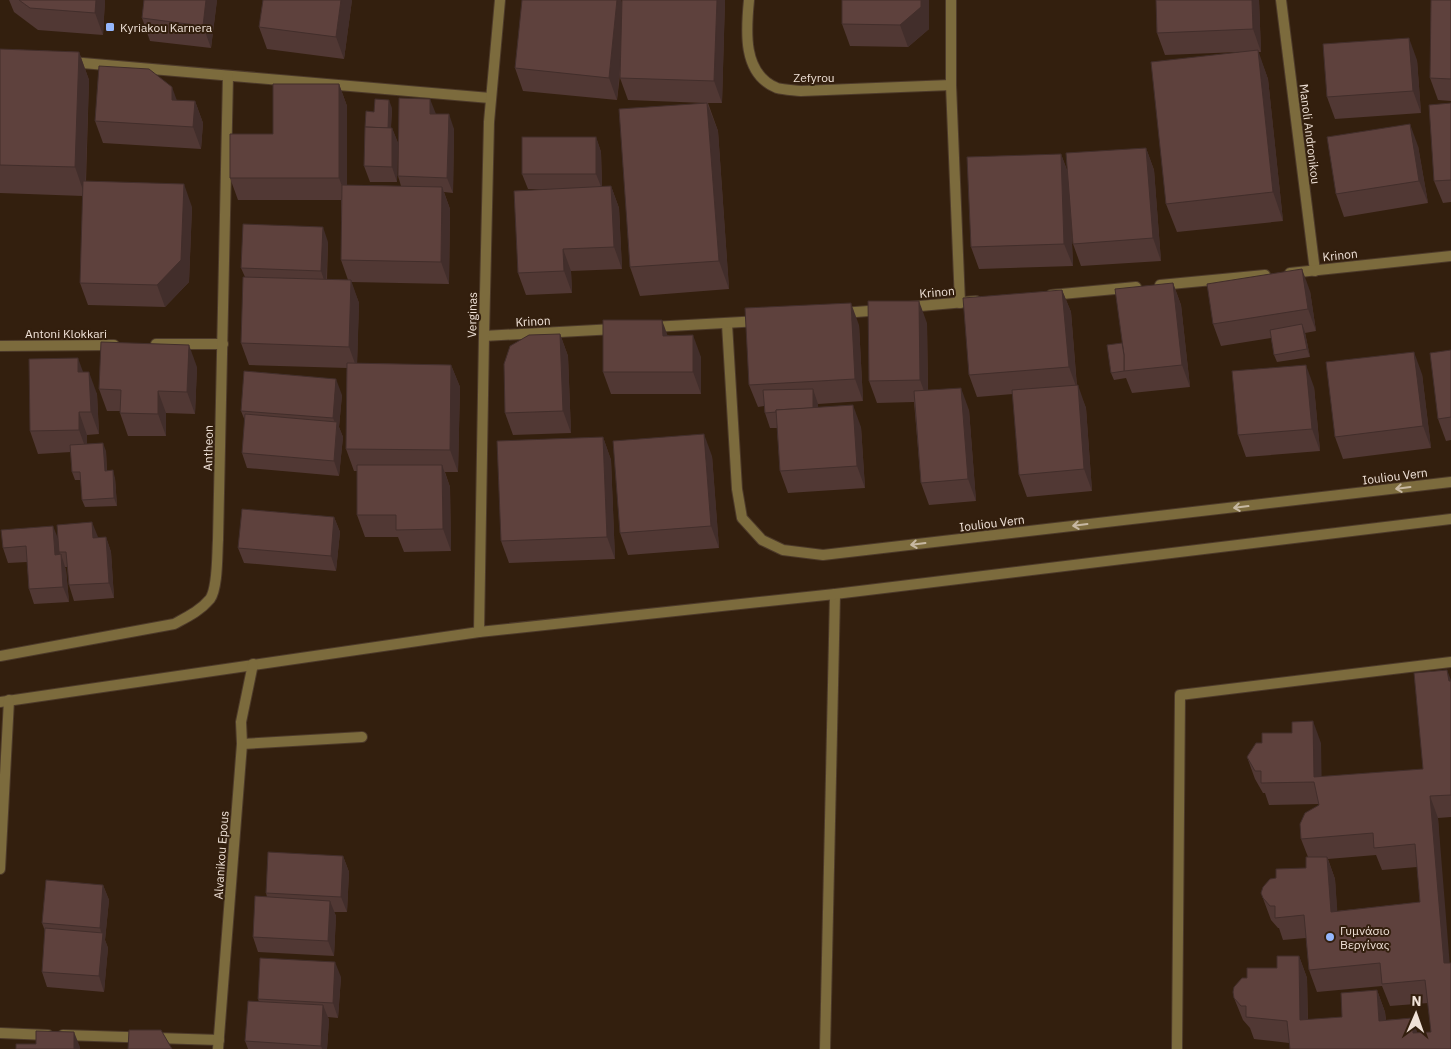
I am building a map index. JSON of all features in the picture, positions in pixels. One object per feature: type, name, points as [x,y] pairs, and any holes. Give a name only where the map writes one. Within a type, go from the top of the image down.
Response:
[{"type":"street","name":"Verginas","points":[[479,632],[490,98],[500,0]]},
{"type":"street","name":"Zefyrou","points":[[749,0],[746,30],[751,59],[762,78],[777,88],[800,91],[951,85]]},
{"type":"street","points":[[951,0],[951,85],[960,303]]},
{"type":"street","name":"Manoli Andronikou","points":[[1281,0],[1315,271]]},
{"type":"street","points":[[60,61],[490,98]]},
{"type":"street","name":"Antheon","points":[[0,656],[174,624],[197,611],[211,597],[217,564],[228,76]]},
{"type":"street","name":"Krinon","points":[[1038,296],[1315,271],[1451,256]]},
{"type":"street","name":"Krinon","points":[[831,314],[989,300]]},
{"type":"street","name":"Krinon","points":[[484,336],[727,324],[773,319]]},
{"type":"street","name":"Iouliou Vern","points":[[727,324],[737,489],[742,518],[762,540],[783,550],[823,555],[1451,482]]},
{"type":"street","points":[[145,344],[223,344]]},
{"type":"street","name":"Antoni Klokkari","points":[[0,346],[126,345]]},
{"type":"street","points":[[0,869],[5,701],[479,632],[835,594],[1451,519]]},
{"type":"street","points":[[825,1049],[835,594]]},
{"type":"street","points":[[1177,1049],[1180,695],[1451,662]]},
{"type":"street","name":"Alvanikou Epous","points":[[219,1044],[242,744],[241,722],[253,664]]},
{"type":"street","points":[[242,744],[362,737]]},
{"type":"street","points":[[0,1033],[219,1044]]},
{"type":"building","points":[[19,0],[96,0],[95,13],[30,8]]},
{"type":"building","points":[[144,0],[206,0],[203,26],[142,18]]},
{"type":"building","points":[[263,0],[341,0],[336,37],[259,27]]},
{"type":"building","points":[[522,0],[617,0],[609,78],[515,68]]},
{"type":"building","points":[[622,0],[717,0],[714,81],[620,78]]},
{"type":"building","points":[[842,0],[921,0],[921,7],[900,25],[842,24]]},
{"type":"building","points":[[1156,0],[1252,0],[1253,29],[1157,33]]},
{"type":"building","points":[[1431,0],[1451,0],[1451,79],[1430,78]]},
{"type":"building","points":[[1409,38],[1413,91],[1327,97],[1323,44]]},
{"type":"building","points":[[0,49],[79,52],[75,167],[0,165]]},
{"type":"building","points":[[1258,50],[1273,192],[1166,204],[1151,62]]},
{"type":"building","points":[[99,66],[149,69],[172,87],[172,100],[195,101],[193,127],[95,121]]},
{"type":"building","points":[[273,84],[339,84],[339,178],[230,178],[230,134],[273,134]]},
{"type":"building","points":[[399,98],[430,99],[430,114],[449,114],[447,178],[398,176]]},
{"type":"building","points":[[375,99],[389,100],[388,128],[365,127],[366,111],[374,112]]},
{"type":"building","points":[[707,103],[719,261],[630,267],[619,109]]},
{"type":"building","points":[[1451,103],[1451,180],[1434,181],[1429,105]]},
{"type":"building","points":[[1410,124],[1419,181],[1336,194],[1327,137]]},
{"type":"building","points":[[365,127],[392,128],[392,167],[364,166]]},
{"type":"building","points":[[522,137],[596,137],[596,174],[522,174]]},
{"type":"building","points":[[1146,148],[1153,238],[1073,244],[1066,153]]},
{"type":"building","points":[[1061,154],[1064,244],[971,247],[967,157]]},
{"type":"building","points":[[83,181],[184,184],[181,260],[157,285],[80,283]]},
{"type":"building","points":[[342,185],[442,187],[441,262],[341,260]]},
{"type":"building","points":[[611,186],[614,247],[563,249],[564,271],[518,273],[514,191]]},
{"type":"building","points":[[243,224],[323,227],[321,271],[241,268]]},
{"type":"building","points":[[1302,269],[1308,309],[1213,324],[1207,284]]},
{"type":"building","points":[[243,277],[351,280],[349,347],[241,343]]},
{"type":"building","points":[[1173,283],[1182,365],[1124,371],[1124,355],[1115,289]]},
{"type":"building","points":[[1062,290],[1069,367],[969,375],[963,298]]},
{"type":"building","points":[[868,301],[919,301],[920,380],[869,381]]},
{"type":"building","points":[[851,303],[855,379],[749,385],[745,308]]},
{"type":"building","points":[[603,320],[662,320],[663,336],[693,335],[693,372],[603,372]]},
{"type":"building","points":[[1302,324],[1307,349],[1274,355],[1270,330]]},
{"type":"building","points":[[560,334],[563,411],[505,413],[504,364],[510,346],[529,335]]},
{"type":"building","points":[[101,342],[189,345],[187,392],[158,391],[158,414],[120,413],[121,390],[99,389]]},
{"type":"building","points":[[1122,343],[1124,371],[1111,373],[1107,345]]},
{"type":"building","points":[[1451,350],[1451,417],[1438,419],[1430,353]]},
{"type":"building","points":[[1414,352],[1423,426],[1335,437],[1326,362]]},
{"type":"building","points":[[78,358],[78,372],[89,372],[91,412],[79,412],[79,430],[30,431],[29,359]]},
{"type":"building","points":[[347,363],[451,365],[450,450],[346,449]]},
{"type":"building","points":[[1306,365],[1312,429],[1238,435],[1232,371]]},
{"type":"building","points":[[244,371],[336,379],[333,418],[241,411]]},
{"type":"building","points":[[1078,385],[1084,469],[1019,475],[1012,390]]},
{"type":"building","points":[[961,388],[968,479],[921,483],[914,391]]},
{"type":"building","points":[[813,389],[813,408],[776,410],[776,412],[765,413],[763,390]]},
{"type":"building","points":[[853,405],[857,466],[780,471],[776,410]]},
{"type":"building","points":[[245,414],[337,422],[334,461],[242,453]]},
{"type":"building","points":[[704,434],[711,526],[620,533],[613,441]]},
{"type":"building","points":[[603,437],[607,537],[501,541],[497,441]]},
{"type":"building","points":[[103,443],[105,471],[113,470],[114,498],[82,500],[80,472],[72,472],[70,445]]},
{"type":"building","points":[[357,465],[442,465],[443,529],[396,530],[396,515],[357,515]]},
{"type":"building","points":[[242,509],[334,517],[331,556],[238,548]]},
{"type":"building","points":[[92,522],[93,538],[106,537],[109,583],[69,585],[66,552],[59,552],[57,525]]},
{"type":"building","points":[[53,526],[55,555],[61,554],[63,587],[29,589],[26,546],[3,548],[1,530]]},
{"type":"building","points":[[1447,670],[1449,681],[1451,681],[1451,795],[1430,796],[1444,963],[1451,963],[1451,1049],[1290,1049],[1287,1021],[1246,1017],[1246,1006],[1241,1006],[1234,998],[1233,992],[1234,987],[1242,978],[1247,978],[1247,968],[1277,968],[1277,956],[1299,956],[1300,1020],[1342,1017],[1341,993],[1377,990],[1379,1021],[1412,1018],[1413,1033],[1431,1032],[1425,980],[1382,984],[1380,963],[1309,970],[1304,915],[1275,918],[1275,906],[1270,906],[1261,893],[1263,887],[1270,879],[1276,878],[1276,869],[1306,868],[1306,857],[1327,857],[1331,912],[1420,902],[1415,844],[1374,848],[1373,833],[1301,839],[1300,824],[1305,813],[1319,805],[1314,782],[1261,783],[1261,771],[1255,771],[1247,757],[1256,743],[1262,743],[1262,733],[1292,733],[1292,722],[1313,721],[1314,777],[1423,769],[1414,673]]},
{"type":"building","points":[[268,852],[343,856],[341,897],[266,893]]},
{"type":"building","points":[[46,880],[103,885],[100,928],[42,923]]},
{"type":"building","points":[[255,896],[330,901],[328,941],[253,937]]},
{"type":"building","points":[[45,928],[103,933],[99,976],[42,972]]},
{"type":"building","points":[[260,958],[335,962],[333,1003],[258,999]]},
{"type":"building","points":[[248,1001],[323,1005],[321,1046],[245,1041]]},
{"type":"building","points":[[129,1030],[161,1030],[172,1049],[128,1049]]},
{"type":"building","points":[[36,1031],[74,1032],[74,1049],[16,1049],[16,1044],[36,1044]]},
{"type":"place","name":"Kyriakou Karnera","points":[[110,27]]},
{"type":"place","name":"Γυμνάσιο Βεργίνας","points":[[1330,937]]}]
